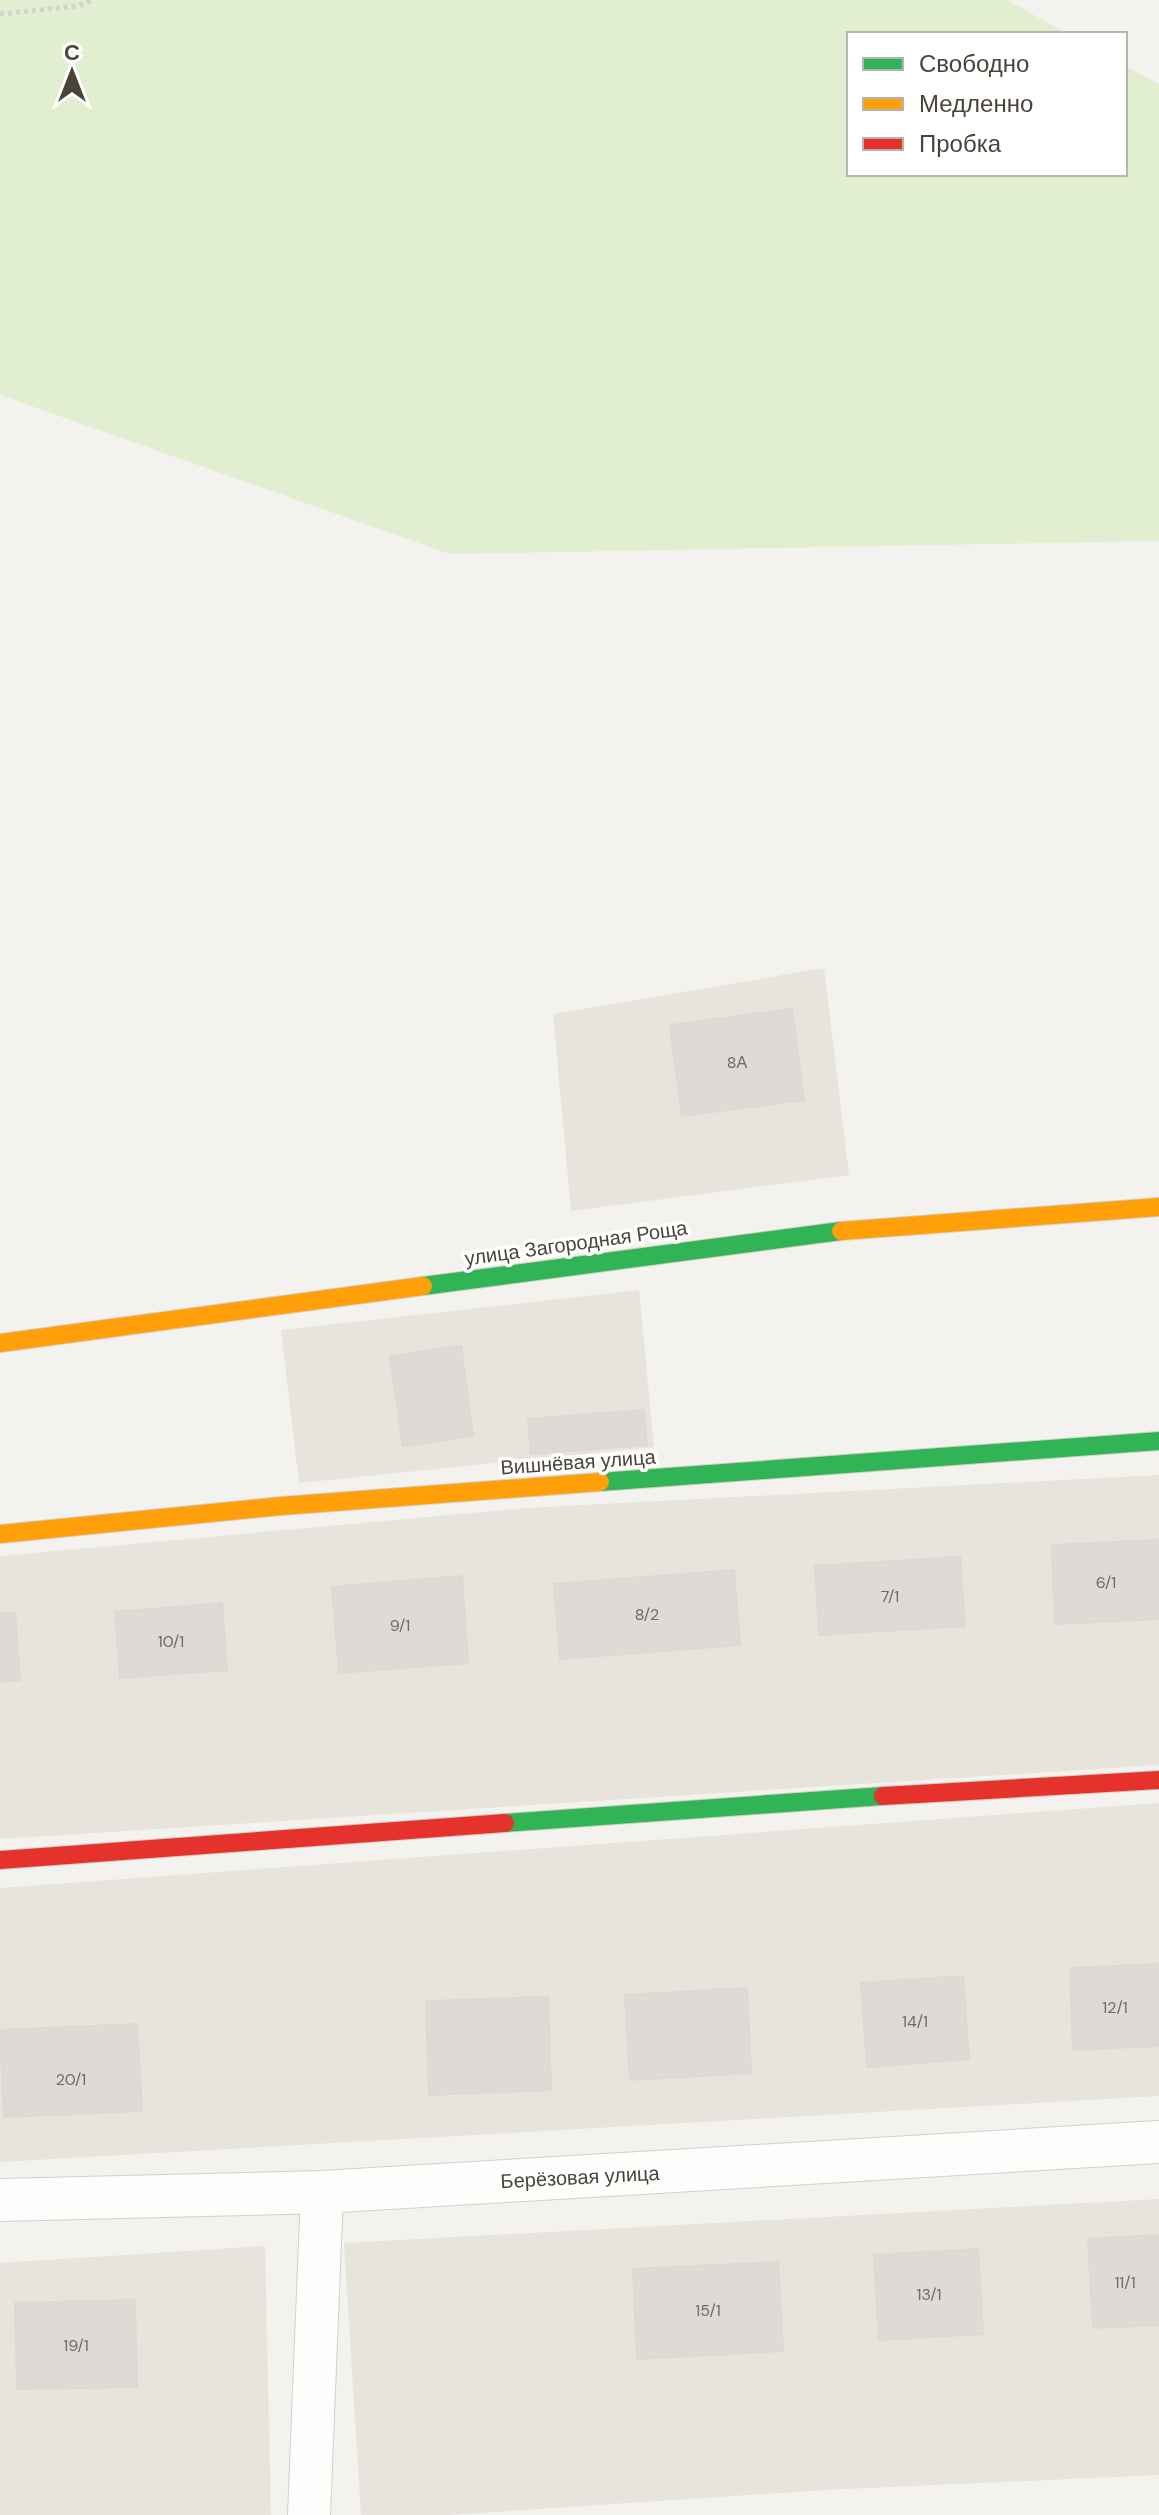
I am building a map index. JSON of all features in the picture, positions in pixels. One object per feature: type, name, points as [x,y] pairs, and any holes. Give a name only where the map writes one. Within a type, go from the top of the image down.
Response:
[{"type":"street","name":"улица Загородная Роща","points":[[0,1343],[806,1234],[1159,1207]]},
{"type":"street","name":"Вишнёвая улица","points":[[0,1534],[281,1506],[1159,1441]]},
{"type":"street","points":[[0,1860],[959,1790],[1159,1780]]},
{"type":"street","name":"Берёзовая улица","points":[[0,2200],[322,2192],[1159,2142]]},
{"type":"street","points":[[309,2515],[322,2192]]},
{"type":"path","points":[[0,14],[77,6],[94,0]]},
{"type":"shaded area","points":[[824,968],[849,1175],[571,1211],[553,1014]]},
{"type":"shaded area","points":[[639,1290],[654,1447],[299,1483],[281,1330]]},
{"type":"shaded area","points":[[1159,1475],[1159,1765],[0,1839],[0,1556],[526,1508]]},
{"type":"shaded area","points":[[1159,1803],[1159,2096],[0,2162],[0,1888]]},
{"type":"shaded area","points":[[1159,2199],[1159,2475],[825,2490],[449,2515],[361,2515],[344,2243]]},
{"type":"shaded area","points":[[265,2246],[271,2515],[0,2515],[0,2263]]},
{"type":"green space","points":[[0,0],[1007,0],[1064,32],[847,32],[847,176],[1127,176],[1127,67],[1159,84],[1159,541],[450,554],[0,395]]},
{"type":"building","points":[[792,1009],[804,1100],[682,1116],[670,1025]]},
{"type":"building","points":[[461,1346],[473,1436],[403,1446],[390,1356]]},
{"type":"building","points":[[644,1410],[647,1445],[531,1454],[528,1419]]},
{"type":"building","points":[[1159,1540],[1159,1619],[1055,1624],[1052,1545]]},
{"type":"building","points":[[960,1557],[965,1626],[819,1635],[815,1566]]},
{"type":"building","points":[[734,1570],[740,1645],[560,1659],[554,1584]]},
{"type":"building","points":[[462,1576],[468,1663],[339,1673],[332,1587]]},
{"type":"building","points":[[222,1603],[227,1670],[120,1678],[115,1612]]},
{"type":"building","points":[[15,1613],[20,1680],[0,1682],[0,1614]]},
{"type":"building","points":[[1159,1964],[1159,2046],[1073,2050],[1070,1968]]},
{"type":"building","points":[[963,1976],[969,2059],[867,2067],[861,1983]]},
{"type":"building","points":[[747,1988],[751,2073],[630,2080],[625,1995]]},
{"type":"building","points":[[548,1997],[551,2090],[429,2095],[426,2001]]},
{"type":"building","points":[[137,2024],[142,2111],[4,2117],[0,2030]]},
{"type":"building","points":[[1159,2235],[1159,2325],[1093,2328],[1088,2239]]},
{"type":"building","points":[[978,2249],[983,2334],[879,2340],[874,2255]]},
{"type":"building","points":[[778,2262],[783,2351],[637,2359],[633,2269]]},
{"type":"building","points":[[135,2300],[137,2387],[17,2389],[15,2303]]},
{"type":"traffic: fast","points":[[423,1286],[841,1231]]},
{"type":"traffic: fast","points":[[600,1482],[1159,1441]]},
{"type":"traffic: fast","points":[[505,1823],[883,1796]]},
{"type":"traffic: slow","points":[[841,1231],[1159,1207]]},
{"type":"traffic: slow","points":[[0,1343],[423,1286]]},
{"type":"traffic: slow","points":[[0,1534],[281,1506],[600,1482]]},
{"type":"traffic: jam","points":[[883,1796],[1159,1780]]},
{"type":"traffic: jam","points":[[0,1860],[505,1823]]}]
